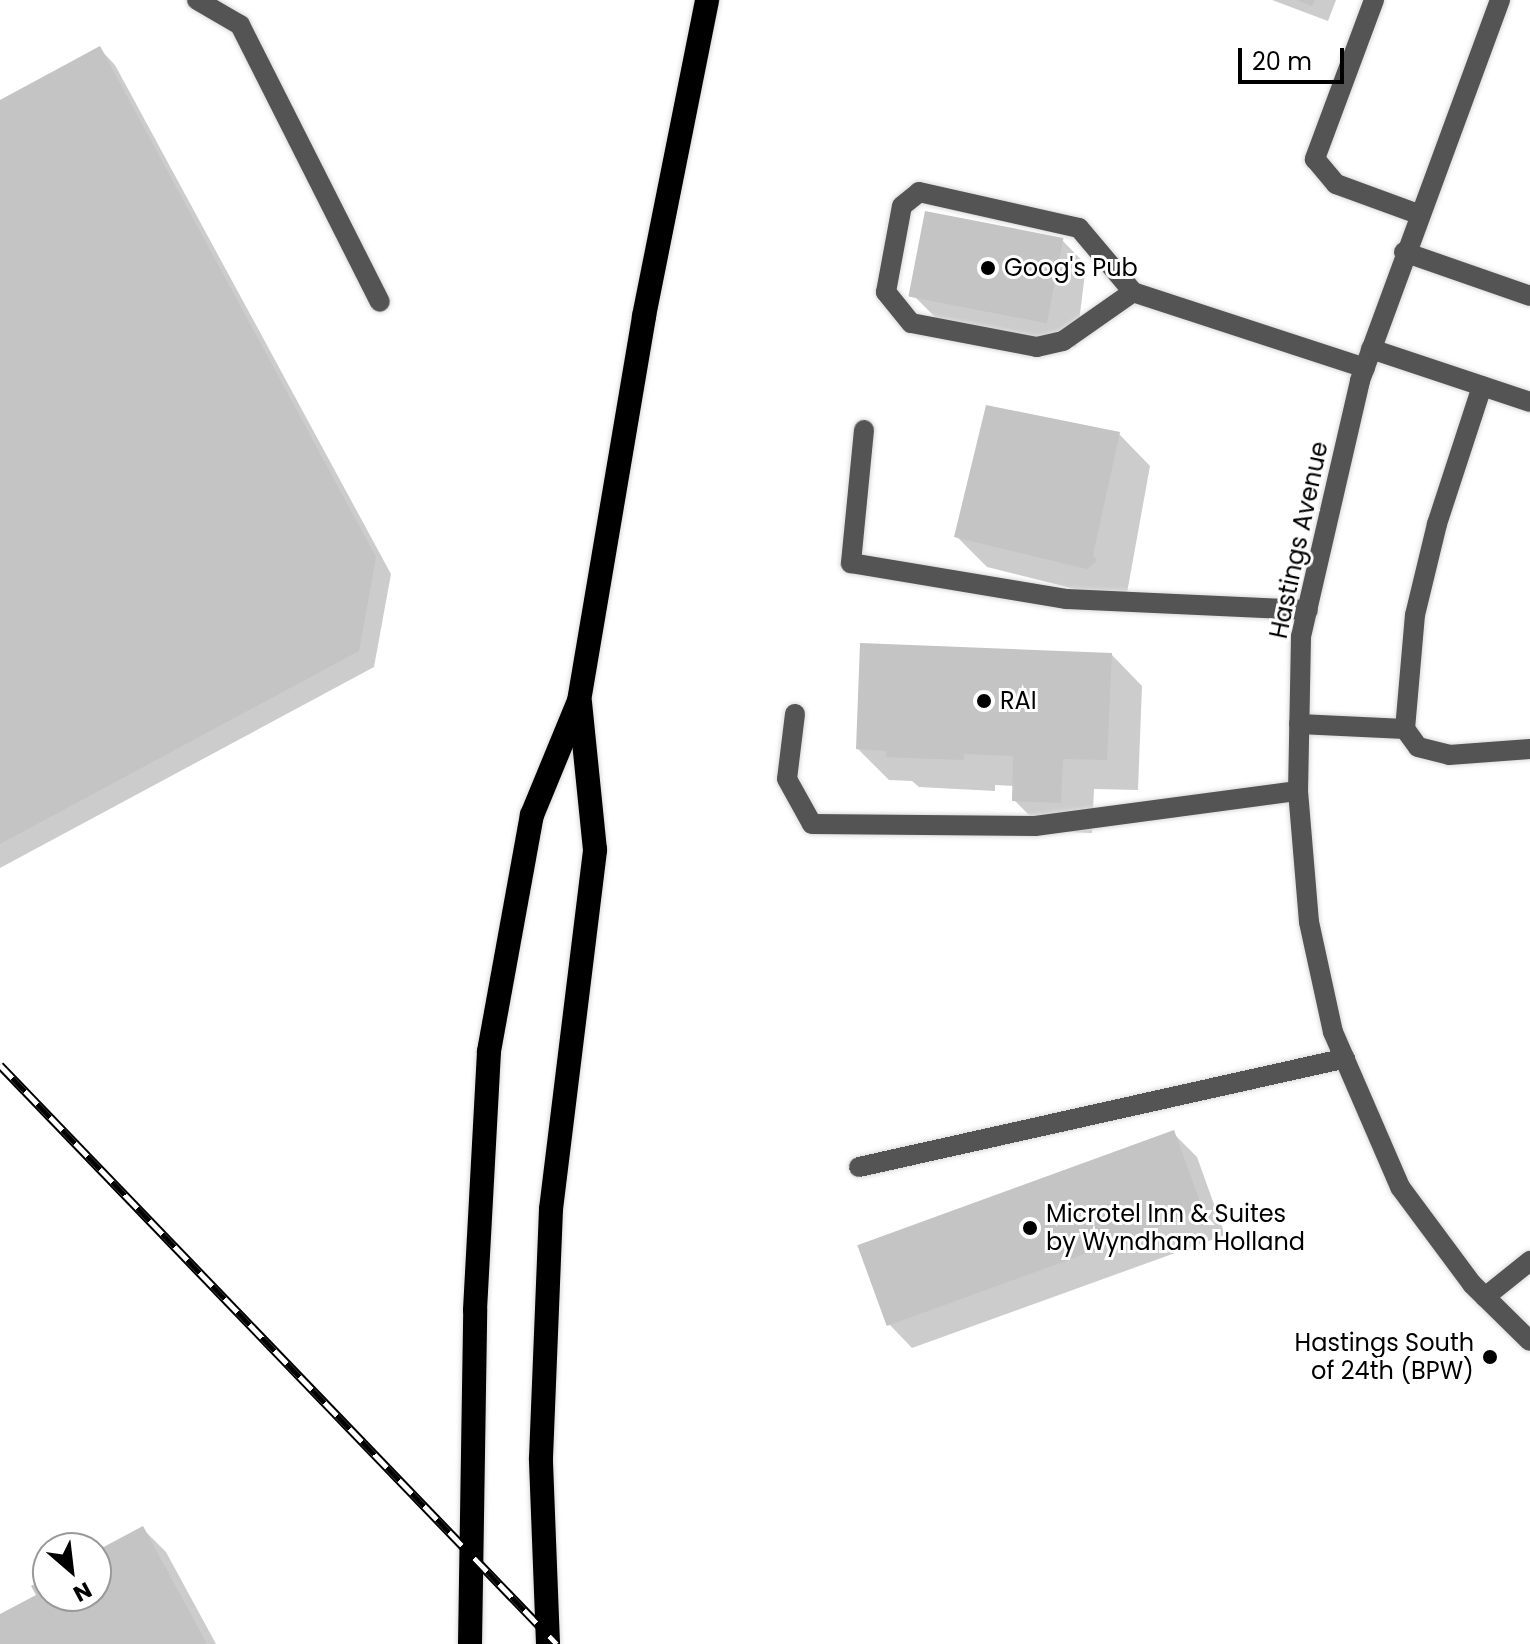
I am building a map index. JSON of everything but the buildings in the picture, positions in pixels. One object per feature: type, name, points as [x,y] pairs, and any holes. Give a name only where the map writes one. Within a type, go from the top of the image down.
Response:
[{"type":"highway","points":[[470,1644],[475,1310],[489,1051],[532,815],[579,701],[644,316],[707,0]]},
{"type":"highway","points":[[548,1644],[541,1458],[551,1209],[595,850],[579,701]]},
{"type":"street","points":[[197,0],[240,25],[380,302]]},
{"type":"street","points":[[1374,0],[1315,159],[1336,184],[1418,214]]},
{"type":"street","name":"Hastings Avenue","points":[[1500,0],[1418,214],[1368,358],[1301,637],[1298,791],[1309,922],[1333,1032],[1400,1187],[1485,1297],[1530,1341]]},
{"type":"street","points":[[1133,292],[1063,341],[1037,347],[911,323],[886,292],[902,206],[919,192],[1079,228],[1133,292],[1368,358],[1482,386],[1530,402]]},
{"type":"street","points":[[1404,252],[1530,296]]},
{"type":"street","points":[[1482,386],[1437,524],[1415,615],[1405,729],[1418,747],[1449,755],[1530,749]]},
{"type":"street","points":[[864,430],[851,563],[1066,599],[1308,610]]},
{"type":"street","points":[[795,714],[787,779],[812,824],[1035,826],[1298,791]]},
{"type":"street","points":[[1299,724],[1405,729]]},
{"type":"street","points":[[859,1167],[1345,1058]]},
{"type":"street","points":[[1485,1297],[1530,1261]]},
{"type":"railway","points":[[0,1065],[557,1644]]},
{"type":"place","name":"Goog's Pub","points":[[988,268]]},
{"type":"place","name":"RAI","points":[[984,701]]},
{"type":"place","name":"Microtel Inn & Suites by Wyndham Holland","points":[[1030,1228]]},
{"type":"place","name":"Hastings South of 24th (BPW)","points":[[1490,1357]]}]
